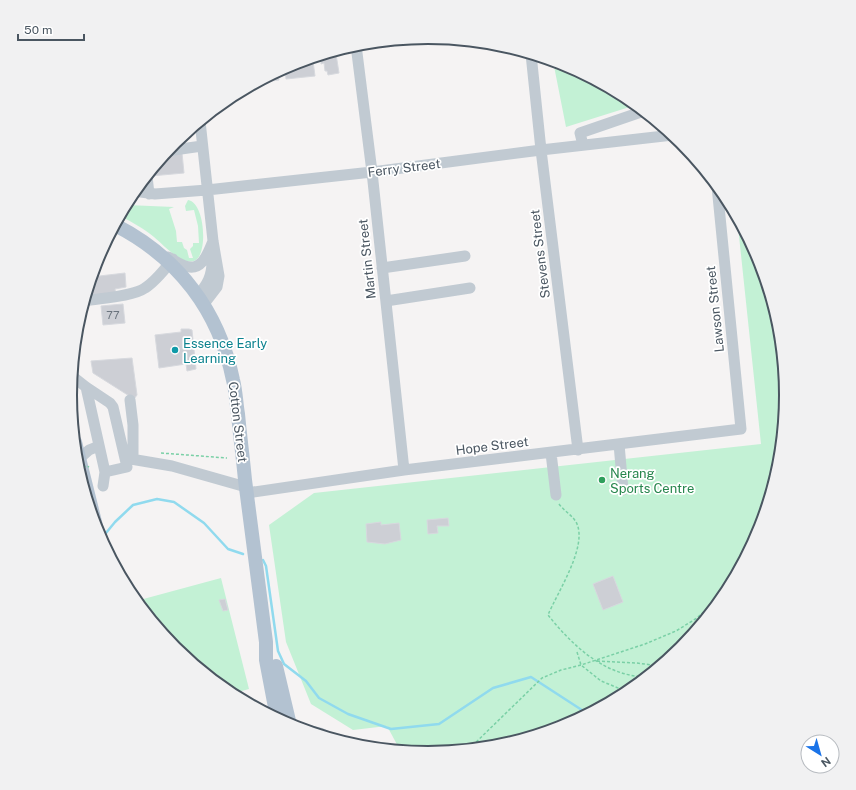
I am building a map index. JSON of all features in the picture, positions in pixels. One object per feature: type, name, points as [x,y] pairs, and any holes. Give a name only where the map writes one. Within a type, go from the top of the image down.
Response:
[{"type":"main road","points":[[120,227],[130,232],[172,262],[201,300]]},
{"type":"main road","points":[[118,230],[130,232]]},
{"type":"main road","name":"Cotton Street","points":[[201,300],[221,337],[234,382],[266,642]]},
{"type":"main road","points":[[266,642],[269,707]]},
{"type":"main road","points":[[266,642],[274,658],[288,716]]},
{"type":"street","name":"Martin Street","points":[[357,52],[372,172],[404,470]]},
{"type":"street","name":"Stevens Street","points":[[532,60],[578,450]]},
{"type":"street","points":[[583,145],[580,133],[637,113]]},
{"type":"street","points":[[201,128],[219,282],[217,287],[201,300]]},
{"type":"street","name":"Ferry Street","points":[[142,193],[149,194],[207,190],[372,172],[664,136]]},
{"type":"street","points":[[178,149],[202,146]]},
{"type":"street","points":[[148,184],[149,194]]},
{"type":"street","name":"Lawson Street","points":[[718,197],[741,429]]},
{"type":"street","points":[[90,300],[142,290],[172,262],[188,267],[198,265],[204,261],[213,241]]},
{"type":"street","points":[[382,268],[465,256]]},
{"type":"street","points":[[386,301],[470,288]]},
{"type":"street","points":[[78,380],[112,405],[129,459]]},
{"type":"street","points":[[86,387],[105,472],[103,486]]},
{"type":"street","points":[[105,472],[127,467],[133,425],[130,400]]},
{"type":"street","name":"Hope Street","points":[[247,490],[741,429]]},
{"type":"street","points":[[619,444],[623,490]]},
{"type":"street","points":[[84,462],[91,448],[99,446]]},
{"type":"street","points":[[551,453],[556,495]]},
{"type":"street","points":[[129,459],[172,466],[247,490]]},
{"type":"path","points":[[155,453],[227,458]]},
{"type":"path","points":[[556,495],[559,505],[576,521],[580,534],[575,558],[548,615],[564,634],[595,661],[614,670],[638,676]]},
{"type":"path","points":[[477,742],[542,678],[561,670],[595,661],[645,644],[676,631],[703,612]]},
{"type":"path","points":[[576,652],[581,665],[601,681],[620,689]]},
{"type":"path","points":[[595,661],[652,665]]},
{"type":"green space","points":[[554,68],[604,91],[629,107],[566,127]]},
{"type":"green space","points":[[188,200],[194,203],[202,220],[202,250],[194,261],[182,260],[146,231],[124,218],[133,205],[174,207],[169,209],[176,231],[177,242],[182,242],[184,248],[187,250],[189,258],[193,258],[190,249],[193,246],[193,243],[199,243],[198,226],[194,210],[186,211],[185,206]]},
{"type":"green space","name":"Nerang Sports Centre","points":[[739,232],[760,282],[767,304],[776,349],[779,395],[776,441],[767,486],[743,550],[720,590],[692,626],[659,659],[642,673],[603,699],[583,710],[541,727],[496,739],[451,745],[428,746],[397,744],[387,726],[353,730],[311,704],[286,642],[269,525],[314,493],[761,444]]},
{"type":"green space","points":[[221,578],[249,689],[240,691],[197,659],[164,626],[143,599]]},
{"type":"building","points":[[336,56],[339,73],[328,75],[327,71],[325,71],[324,63],[321,64],[321,61]]},
{"type":"building","points":[[313,64],[315,76],[286,79],[286,75]]},
{"type":"building","points":[[279,78],[279,80],[271,81]]},
{"type":"building","points":[[182,153],[184,173],[154,176],[164,164],[173,154]]},
{"type":"building","points":[[125,273],[126,287],[115,289],[116,295],[91,297],[98,276]]},
{"type":"building","points":[[123,304],[125,323],[103,325],[101,306]]},
{"type":"building","name":"Essence Early Learning","points":[[181,329],[192,330],[196,369],[187,371],[186,364],[159,368],[155,335],[181,332]]},
{"type":"building","points":[[132,358],[137,395],[134,399],[93,373],[91,361]]},
{"type":"building","points":[[448,518],[449,526],[437,526],[438,533],[428,534],[427,520]]},
{"type":"building","points":[[381,522],[381,525],[399,523],[401,540],[385,544],[367,542],[366,524]]},
{"type":"building","points":[[613,576],[623,602],[603,610],[593,584]]},
{"type":"building","points":[[225,599],[228,610],[223,611],[219,600]]},
{"type":"waterway","points":[[106,533],[133,505],[157,499],[174,502],[204,523],[228,549],[243,554]]},
{"type":"waterway","points":[[263,560],[266,566],[278,651],[284,664],[306,681],[319,698],[348,714],[391,729],[439,724],[493,688],[531,677],[582,710]]},
{"type":"place","name":"Essence Early Learning","points":[[175,350]]},
{"type":"place","name":"Nerang Sports Centre","points":[[602,480]]}]
